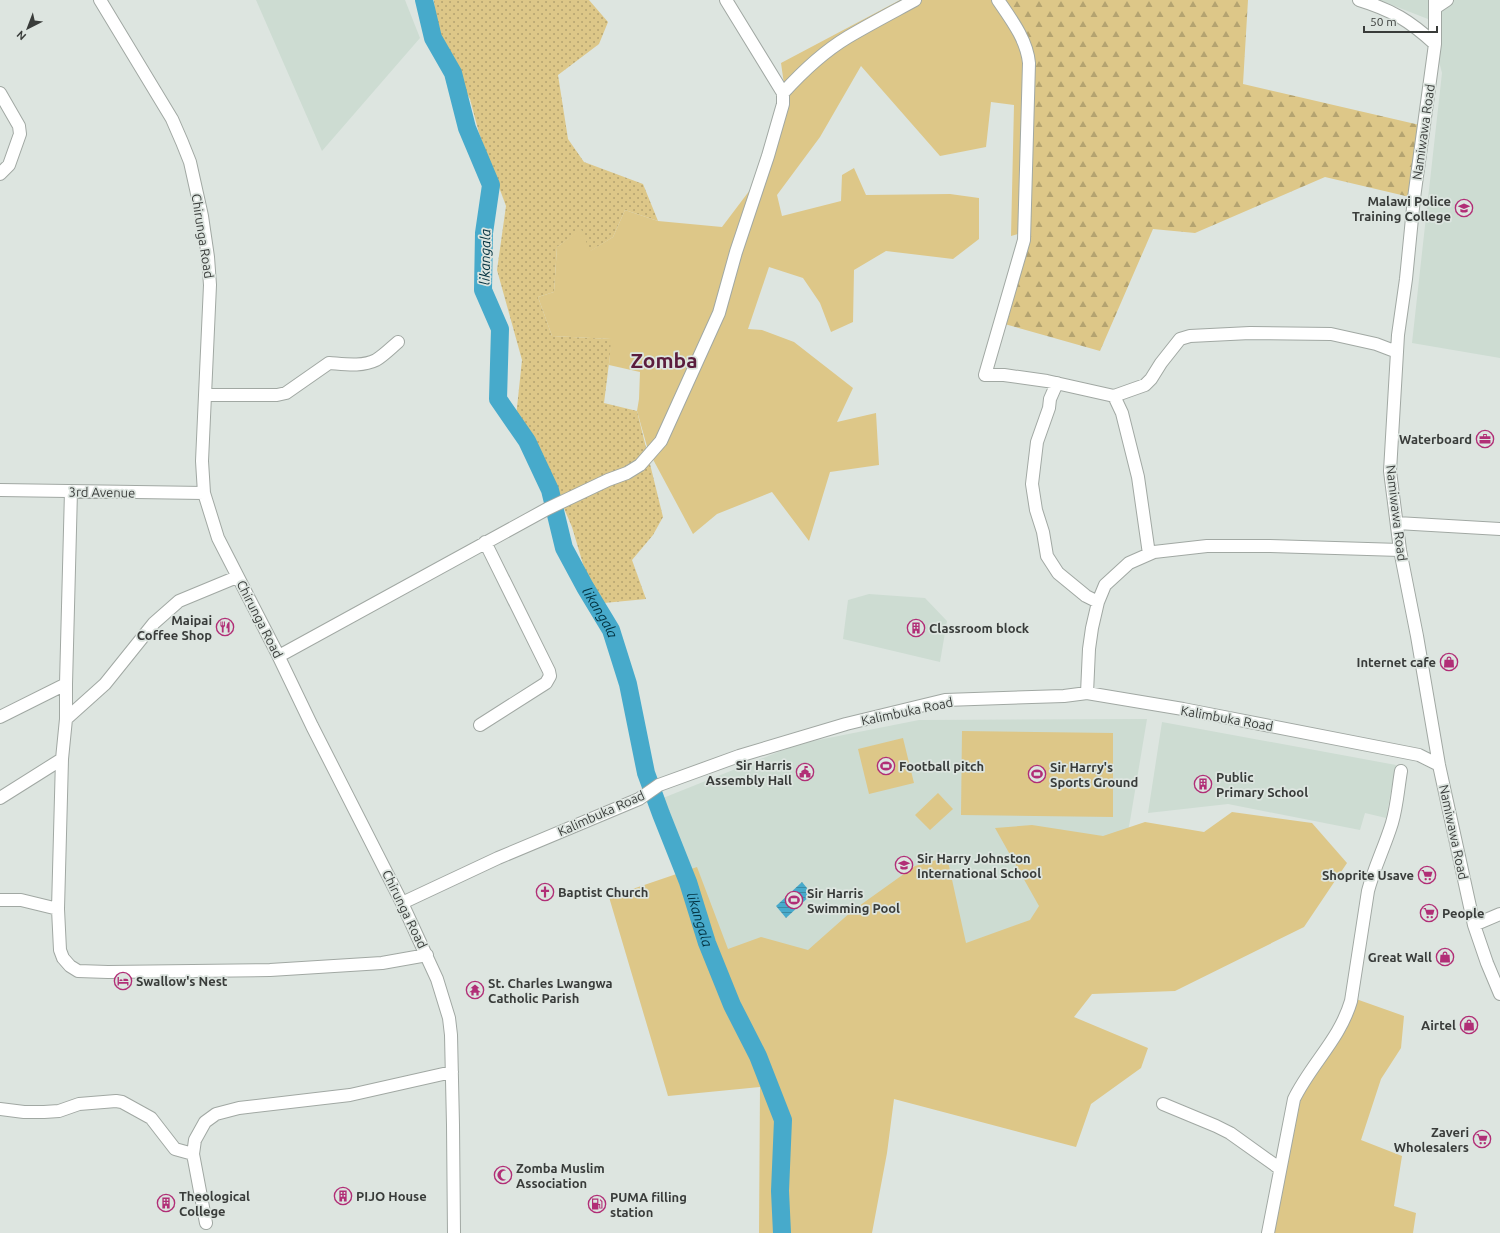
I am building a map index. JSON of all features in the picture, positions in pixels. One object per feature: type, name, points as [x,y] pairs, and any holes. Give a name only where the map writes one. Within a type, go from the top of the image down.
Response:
[{"type":"street","name":"Chirunga Road","points":[[100,0],[172,119],[190,162],[202,216],[208,257],[210,285],[202,461],[204,493],[218,538],[279,656],[312,726],[402,902],[437,979],[449,1018],[452,1072],[454,1233]]},
{"type":"street","points":[[279,656],[485,542],[570,497],[627,473],[640,465],[661,441],[721,307],[736,252],[768,156],[783,104],[783,93],[726,0]]},
{"type":"street","points":[[783,93],[800,74],[847,38],[915,0]]},
{"type":"street","points":[[998,0],[1017,29],[1028,54],[1029,63],[1024,240],[985,375],[1025,377],[1114,396],[1145,385],[1152,379],[1161,363],[1180,340],[1190,336],[1250,333],[1331,334],[1376,344],[1397,352]]},
{"type":"street","points":[[1359,0],[1385,9],[1399,16],[1416,26],[1435,44]]},
{"type":"street","points":[[1435,4],[1447,0]]},
{"type":"street","name":"Namiwawa Road","points":[[1435,4],[1435,44],[1414,198],[1397,352],[1390,471],[1400,550],[1417,636],[1439,765],[1474,925],[1487,963],[1500,994]]},
{"type":"street","points":[[0,93],[19,126],[20,134],[9,165],[0,174]]},
{"type":"street","points":[[205,395],[277,396],[286,393],[329,363],[364,364],[376,360],[398,342]]},
{"type":"street","points":[[1057,383],[1050,399],[1049,408],[1036,442],[1032,484],[1036,510],[1043,532],[1047,556],[1058,573],[1086,596],[1098,602]]},
{"type":"street","points":[[1114,396],[1122,412],[1138,477],[1149,554]]},
{"type":"street","name":"3rd Avenue","points":[[0,490],[204,493]]},
{"type":"street","points":[[71,491],[66,720],[62,759],[58,909],[60,950],[63,958],[70,966],[78,971],[108,972],[270,970],[382,963],[427,955]]},
{"type":"street","points":[[1397,523],[1500,529]]},
{"type":"street","points":[[480,725],[546,684],[550,676],[549,671],[485,542]]},
{"type":"street","points":[[1087,693],[1089,649],[1092,628],[1098,602],[1105,585],[1130,563],[1149,554],[1173,549],[1207,546],[1269,546],[1400,550]]},
{"type":"street","points":[[66,720],[105,684],[154,623],[179,601],[237,577]]},
{"type":"street","points":[[0,717],[66,684]]},
{"type":"street","name":"Kalimbuka Road","points":[[402,902],[498,858],[638,799],[659,785],[739,756],[846,724],[946,700],[1064,696],[1087,693],[1183,709],[1419,755],[1439,765]]},
{"type":"street","points":[[0,798],[62,759]]},
{"type":"street","points":[[1268,1233],[1279,1168],[1294,1098],[1334,1039],[1347,1013],[1351,1001],[1368,891],[1392,823],[1396,807],[1401,771]]},
{"type":"street","points":[[0,900],[21,900],[58,909]]},
{"type":"street","points":[[1474,925],[1500,914]]},
{"type":"street","points":[[206,1223],[193,1154],[195,1140],[205,1122],[216,1114],[239,1108],[350,1095],[452,1072]]},
{"type":"street","points":[[0,1109],[44,1112],[59,1111],[79,1104],[116,1101],[122,1102],[151,1118],[175,1149],[193,1154]]},
{"type":"street","points":[[1163,1104],[1225,1131],[1279,1168]]},
{"type":"shaded area","points":[[256,0],[405,0],[420,38],[322,151]]},
{"type":"shaded area","name":"Malawi Police Training College","points":[[1379,0],[1500,0],[1500,358],[1412,343],[1442,73],[1428,19]]},
{"type":"shaded area","points":[[869,594],[925,598],[947,621],[940,662],[843,639],[848,600]]},
{"type":"shaded area","name":"Sir Harry Johnston International School","points":[[1147,719],[1130,821],[1112,908],[750,1027],[716,942],[663,798],[798,744],[919,720]]},
{"type":"shaded area","points":[[1162,722],[1396,765],[1386,818],[1365,813],[1360,830],[1228,804],[1148,813]]},
{"type":"green space","points":[[434,0],[589,0],[608,22],[599,44],[558,75],[568,139],[584,162],[643,184],[658,221],[625,210],[613,237],[589,252],[581,230],[557,247],[554,292],[538,297],[552,336],[612,339],[604,403],[637,411],[663,517],[653,535],[632,560],[646,599],[604,603],[588,581],[572,527],[552,477],[516,417],[522,360],[497,270],[506,206],[479,133],[470,99],[448,62],[435,19]]},
{"type":"green space","points":[[900,0],[1001,0],[1035,55],[1028,157],[1028,231],[1011,236],[1014,105],[991,102],[986,147],[940,156],[861,66],[820,137],[777,195],[782,216],[841,201],[842,175],[854,168],[866,195],[950,194],[979,198],[979,239],[953,259],[886,251],[854,270],[853,322],[831,332],[820,303],[803,278],[769,267],[748,329],[762,330],[794,342],[853,388],[837,422],[876,413],[879,465],[830,472],[809,541],[772,492],[717,514],[693,534],[648,450],[637,411],[640,372],[609,365],[611,339],[552,336],[538,297],[554,292],[557,247],[581,229],[590,251],[613,237],[625,210],[658,221],[722,227],[756,182],[785,91],[781,63]]},
{"type":"green space","points":[[1001,0],[1248,0],[1243,84],[1424,126],[1414,198],[1325,177],[1195,233],[1153,229],[1100,351],[1001,323],[1028,231],[1028,157]]},
{"type":"green space","name":"Sir Harry's Sports Ground","points":[[962,731],[1113,733],[1113,817],[961,815]]},
{"type":"green space","name":"Football pitch","points":[[903,738],[914,783],[869,794],[858,749]]},
{"type":"green space","points":[[938,793],[953,809],[930,830],[915,815]]},
{"type":"green space","points":[[1232,812],[1312,823],[1347,863],[1304,927],[1175,991],[1092,994],[1074,1017],[1148,1048],[1141,1068],[1091,1104],[1076,1147],[894,1099],[887,1153],[872,1233],[759,1233],[760,1087],[668,1096],[609,897],[697,867],[728,949],[761,937],[808,950],[852,911],[915,866],[947,857],[966,943],[1030,920],[1039,906],[995,828],[1032,825],[1103,836],[1145,822],[1204,832]]},
{"type":"green space","points":[[1356,999],[1404,1016],[1401,1048],[1381,1079],[1361,1140],[1402,1156],[1394,1206],[1416,1213],[1413,1233],[1267,1233],[1291,1097],[1346,1030]]},
{"type":"water","name":"Sir Harris Swimming Pool","points":[[802,882],[812,894],[786,918],[776,906]]},
{"type":"waterway","name":"likangala","points":[[424,0],[433,38],[453,73],[467,128],[491,185],[484,233],[483,290],[500,329],[498,399],[527,441],[550,490],[564,548],[611,630],[628,684],[646,773],[688,882],[707,943],[732,1005],[758,1056],[783,1120],[780,1191],[782,1233]]},
{"type":"place","name":"Malawi Police Training College","points":[[1464,208]]},
{"type":"place","name":"Waterboard","points":[[1485,439]]},
{"type":"place","name":"Maipai Coffee Shop","points":[[225,627]]},
{"type":"place","name":"Classroom block","points":[[916,628]]},
{"type":"place","name":"Internet cafe","points":[[1449,662]]},
{"type":"place","name":"Football pitch","points":[[886,766]]},
{"type":"place","name":"Sir Harris Assembly Hall","points":[[805,772]]},
{"type":"place","name":"Sir Harry's Sports Ground","points":[[1037,774]]},
{"type":"place","name":"Public Primary School","points":[[1203,784]]},
{"type":"place","name":"Sir Harry Johnston International School","points":[[904,865]]},
{"type":"place","name":"Shoprite Usave","points":[[1427,875]]},
{"type":"place","name":"Baptist Church","points":[[545,892]]},
{"type":"place","name":"Sir Harris Swimming Pool","points":[[794,900]]},
{"type":"place","name":"People","points":[[1429,913]]},
{"type":"place","name":"Great Wall","points":[[1445,957]]},
{"type":"place","name":"Swallow's Nest","points":[[123,981]]},
{"type":"place","name":"St. Charles Lwangwa Catholic Parish","points":[[475,990]]},
{"type":"place","name":"Airtel","points":[[1469,1025]]},
{"type":"place","name":"Zaveri Wholesalers","points":[[1482,1139]]},
{"type":"place","name":"Zomba Muslim Association","points":[[503,1175]]},
{"type":"place","name":"PIJO House","points":[[343,1196]]},
{"type":"place","name":"Theological College","points":[[166,1203]]},
{"type":"place","name":"PUMA filling station","points":[[597,1204]]},
{"type":"district","name":"Zomba","points":[[664,360]]}]
